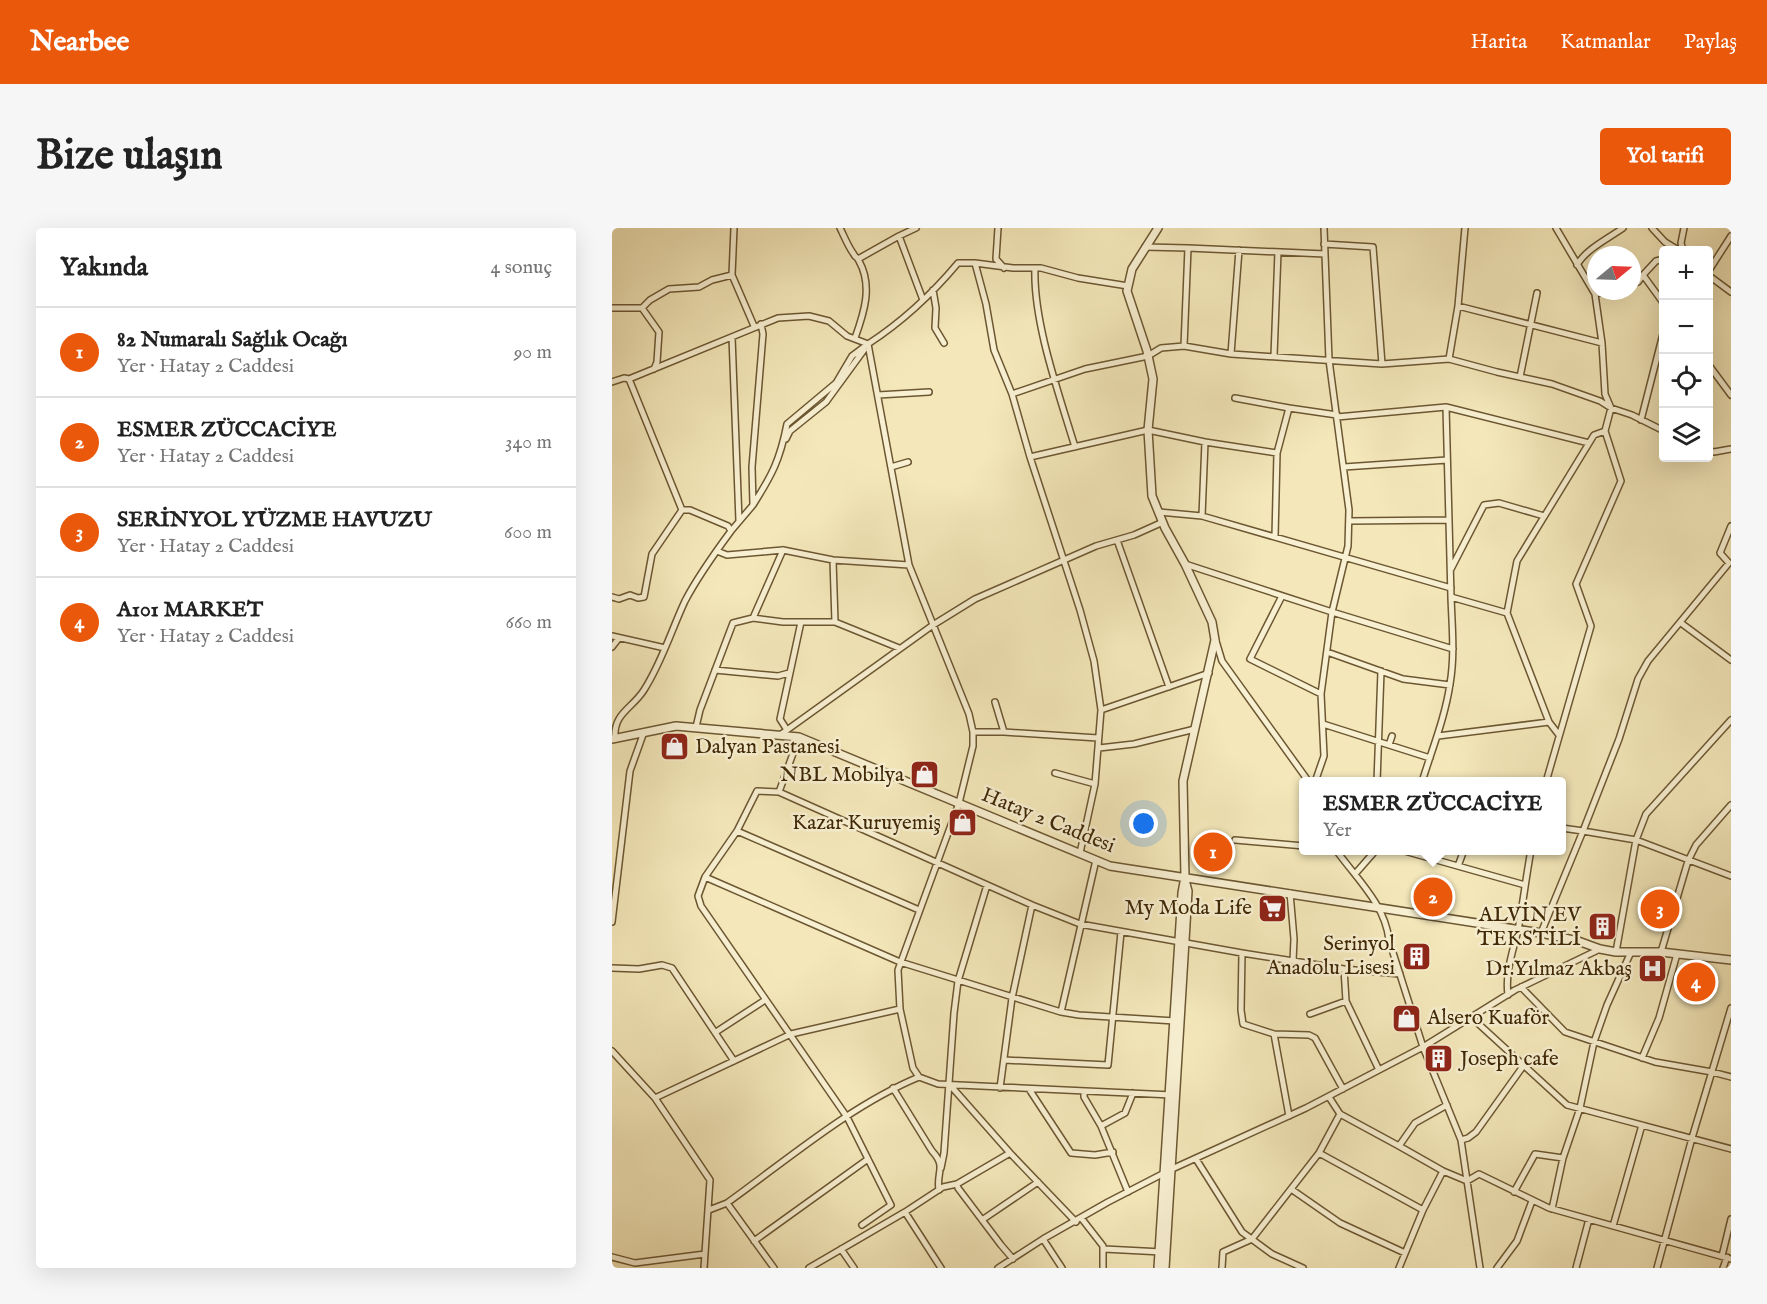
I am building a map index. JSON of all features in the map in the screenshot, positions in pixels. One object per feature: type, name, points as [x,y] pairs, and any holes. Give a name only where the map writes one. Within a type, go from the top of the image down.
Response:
[{"type":"street","points":[[734,228],[732,275],[754,326]]},
{"type":"street","points":[[840,228],[853,254],[858,259],[866,283],[867,296],[864,313],[855,338]]},
{"type":"street","points":[[858,259],[916,228]]},
{"type":"street","points":[[998,228],[996,259],[1004,268]]},
{"type":"street","points":[[1158,228],[1132,269],[1127,291],[1153,379],[1148,430],[1152,496],[1212,622],[1222,661],[1305,777]]},
{"type":"street","points":[[1317,777],[1324,756],[1321,694],[1332,612],[1348,546],[1349,521],[1329,360],[1324,228]]},
{"type":"street","points":[[1449,359],[1458,306],[1465,228]]},
{"type":"street","points":[[1556,228],[1587,282]]},
{"type":"street","points":[[1577,265],[1598,245],[1623,228]]},
{"type":"street","points":[[1652,228],[1672,246]]},
{"type":"street","points":[[1682,246],[1684,228]]},
{"type":"street","points":[[899,236],[923,300]]},
{"type":"street","points":[[1713,265],[1731,236]]},
{"type":"street","points":[[1324,244],[1373,247],[1382,364]]},
{"type":"street","points":[[1145,247],[1324,254]]},
{"type":"street","points":[[1184,346],[1188,248]]},
{"type":"street","points":[[1231,354],[1239,250]]},
{"type":"street","points":[[1274,356],[1278,252]]},
{"type":"street","points":[[1641,278],[1659,260]]},
{"type":"street","points":[[613,739],[617,719],[640,697],[654,674],[698,578],[772,476],[783,447],[787,424],[836,383],[852,357],[889,330],[923,300],[958,263],[975,263],[1004,268],[1041,268],[1078,278],[1128,286]]},
{"type":"street","points":[[975,263],[986,304],[994,350],[1012,394],[1094,661],[1101,710],[1098,738],[1100,748],[1095,784],[1080,853]]},
{"type":"street","points":[[1035,268],[1034,285],[1054,379],[1075,447]]},
{"type":"street","points":[[612,308],[642,308],[669,289],[699,287],[712,280],[732,275]]},
{"type":"street","points":[[1643,275],[1661,300]]},
{"type":"street","points":[[1713,277],[1731,292]]},
{"type":"street","points":[[933,290],[936,308],[935,328],[944,343]]},
{"type":"street","points":[[1520,377],[1537,293]]},
{"type":"street","points":[[1547,777],[1591,626],[1576,584],[1622,482],[1605,431],[1611,408],[1605,394],[1602,343],[1595,300]]},
{"type":"street","points":[[1458,306],[1602,343]]},
{"type":"street","points":[[642,308],[659,332],[657,362],[654,369]]},
{"type":"street","points":[[612,382],[624,378],[629,379],[778,318],[809,316],[829,321],[847,336],[868,344]]},
{"type":"street","points":[[753,505],[752,467],[763,334],[761,324]]},
{"type":"street","points":[[732,337],[739,522]]},
{"type":"street","points":[[868,344],[909,565],[969,714],[973,732],[973,746],[959,803],[898,970],[900,1009],[913,1068],[919,1077],[938,1084],[1173,1095]]},
{"type":"street","points":[[1012,394],[1085,369],[1148,356],[1161,348],[1184,346],[1231,354],[1382,364],[1449,359],[1552,384],[1600,401],[1659,429]]},
{"type":"street","points":[[1641,420],[1659,350]]},
{"type":"street","points":[[1713,371],[1731,395]]},
{"type":"street","points":[[629,379],[682,510]]},
{"type":"street","points":[[878,395],[929,392]]},
{"type":"street","points":[[1235,398],[1337,416],[1446,407],[1589,443]]},
{"type":"street","points":[[1424,777],[1438,736],[1450,685],[1453,649],[1446,407]]},
{"type":"street","points":[[1275,537],[1277,453],[1289,408]]},
{"type":"street","points":[[1030,457],[1148,430],[1205,442],[1277,453]]},
{"type":"street","points":[[1559,735],[1549,722],[1507,613],[1517,561],[1594,435],[1605,431]]},
{"type":"street","points":[[1202,516],[1205,442]]},
{"type":"street","points":[[1713,452],[1731,449]]},
{"type":"street","points":[[1344,467],[1447,460]]},
{"type":"street","points":[[891,467],[908,462]]},
{"type":"street","points":[[1451,569],[1485,505],[1499,503],[1544,516]]},
{"type":"street","points":[[682,510],[690,510],[728,526],[731,531]]},
{"type":"street","points":[[612,597],[619,599],[630,594],[638,598],[644,597],[652,555],[682,510]]},
{"type":"street","points":[[1159,512],[1202,516],[1451,588]]},
{"type":"street","points":[[1349,521],[1449,520]]},
{"type":"street","points":[[801,622],[780,718],[783,733],[899,648],[975,599],[1096,546],[1163,522]]},
{"type":"street","points":[[1541,933],[1619,739],[1638,679],[1648,661],[1729,563],[1720,553],[1731,526]]},
{"type":"street","points":[[1117,540],[1169,687]]},
{"type":"street","points":[[717,550],[727,555],[783,550],[833,560],[909,565]]},
{"type":"street","points":[[753,618],[783,550]]},
{"type":"street","points":[[833,560],[835,622]]},
{"type":"street","points":[[1185,564],[1453,649]]},
{"type":"street","points":[[1282,596],[1250,659],[1321,694]]},
{"type":"street","points":[[1451,597],[1507,613]]},
{"type":"street","points":[[696,727],[733,623],[753,618],[773,622],[835,622],[899,648]]},
{"type":"street","points":[[1681,623],[1731,660]]},
{"type":"street","points":[[612,647],[615,637],[634,639],[665,648]]},
{"type":"street","points":[[1165,1268],[1163,1252],[1164,1174],[1173,1095],[1182,941],[1188,891],[1185,877],[1183,781],[1215,640]]},
{"type":"street","points":[[1327,652],[1403,679],[1450,685]]},
{"type":"street","points":[[715,670],[778,676],[789,673]]},
{"type":"street","points":[[1377,777],[1381,671]]},
{"type":"street","points":[[1101,710],[1209,673]]},
{"type":"street","points":[[995,702],[1004,732]]},
{"type":"street","points":[[1616,952],[1636,840],[1647,814],[1731,720]]},
{"type":"street","points":[[1438,736],[1549,722]]},
{"type":"street","points":[[1323,724],[1430,758]]},
{"type":"street","name":"Hatay 2 Caddesi","points":[[613,739],[676,726],[783,733],[799,737],[1110,866],[1518,929],[1578,941],[1616,952],[1661,952],[1731,960]]},
{"type":"street","points":[[1100,748],[1134,744],[1195,729]]},
{"type":"street","points":[[612,922],[613,887],[630,771],[644,732]]},
{"type":"street","points":[[973,732],[1098,738]]},
{"type":"street","points":[[1389,745],[1392,736]]},
{"type":"street","points":[[779,792],[799,737]]},
{"type":"street","points":[[1055,773],[1095,784]]},
{"type":"street","points":[[862,1225],[891,1205],[847,1116],[699,901],[698,892],[705,877],[736,831],[757,791],[779,792],[1032,905],[1080,924],[1344,969],[1400,974]]},
{"type":"street","points":[[1661,952],[1688,861],[1696,845],[1731,805]]},
{"type":"street","points":[[1566,829],[1636,840],[1731,876]]},
{"type":"street","points":[[736,831],[919,910]]},
{"type":"street","points":[[1235,840],[1299,846]]},
{"type":"street","points":[[1339,855],[1378,907],[1387,926],[1389,940],[1423,1047],[1461,1140],[1480,1268]]},
{"type":"street","points":[[1354,874],[1371,855]]},
{"type":"street","points":[[1419,855],[1525,885]]},
{"type":"street","points":[[1458,866],[1462,855]]},
{"type":"street","points":[[1508,995],[1506,984],[1530,855]]},
{"type":"street","points":[[1061,1012],[1096,860]]},
{"type":"street","points":[[705,877],[900,962],[1012,998],[1061,1012],[1178,1021]]},
{"type":"street","points":[[939,1190],[958,981],[987,885]]},
{"type":"street","points":[[1290,893],[1294,939],[1293,961]]},
{"type":"street","points":[[1000,1088],[1012,998],[1032,905]]},
{"type":"street","points":[[1004,1060],[1108,1065],[1121,932]]},
{"type":"street","points":[[1002,1267],[1044,1239],[1128,1192],[1172,1169],[1329,1097],[1423,1047],[1521,987],[1600,949]]},
{"type":"street","points":[[1552,1209],[1563,1158],[1580,1108],[1594,1042],[1607,1005],[1631,952]]},
{"type":"street","points":[[1242,953],[1241,1010],[1243,1024],[1274,1034],[1309,1035],[1315,1038],[1343,1089]]},
{"type":"street","points":[[1642,1058],[1659,1018],[1677,954]]},
{"type":"street","points":[[612,968],[639,969],[662,965],[672,968],[734,1061]]},
{"type":"street","points":[[1344,969],[1346,1000],[1379,1071]]},
{"type":"street","points":[[1521,987],[1565,1032],[1655,1062],[1731,1077]]},
{"type":"street","points":[[716,1032],[765,1000]]},
{"type":"street","points":[[1310,1014],[1346,1000]]},
{"type":"street","points":[[655,1098],[791,1034],[900,1009]]},
{"type":"street","points":[[1657,1268],[1692,1138],[1731,1011]]},
{"type":"street","points":[[1471,1017],[1568,1105],[1731,1149]]},
{"type":"street","points":[[1274,1034],[1289,1116]]},
{"type":"street","points":[[612,1052],[655,1098],[710,1180],[710,1210],[704,1268]]},
{"type":"street","points":[[1461,1140],[1476,1132],[1524,1065]]},
{"type":"street","points":[[710,1210],[727,1203],[847,1116],[893,1088],[919,1077]]},
{"type":"street","points":[[950,1084],[1010,1153],[1079,1220],[1104,1249],[1103,1268]]},
{"type":"street","points":[[893,1088],[932,1151],[939,1158],[941,1168]]},
{"type":"street","points":[[1029,1089],[1071,1153],[1095,1155],[1113,1152]]},
{"type":"street","points":[[1084,1091],[1084,1096],[1113,1152],[1128,1192]]},
{"type":"street","points":[[1101,1126],[1125,1113],[1133,1093]]},
{"type":"street","points":[[1158,1268],[1163,1252],[1172,1169],[1173,1095]]},
{"type":"street","points":[[1329,1097],[1340,1114],[1443,1171],[1467,1181]]},
{"type":"street","points":[[1399,1146],[1415,1123],[1447,1105]]},
{"type":"street","points":[[1222,1268],[1223,1252],[1252,1239],[1320,1153],[1340,1114]]},
{"type":"street","points":[[1613,1226],[1642,1125]]},
{"type":"street","points":[[808,1268],[939,1190],[957,1184],[1010,1153]]},
{"type":"street","points":[[1320,1153],[1423,1210]]},
{"type":"street","points":[[1514,1192],[1535,1154],[1563,1158]]},
{"type":"street","points":[[754,1241],[868,1159]]},
{"type":"street","points":[[1196,1159],[1242,1233],[1272,1254],[1303,1268]]},
{"type":"street","points":[[1400,1268],[1423,1210],[1443,1171]]},
{"type":"street","points":[[1467,1181],[1479,1174],[1552,1209],[1727,1258]]},
{"type":"street","points":[[981,1220],[1038,1182]]},
{"type":"street","points":[[957,1184],[981,1220],[1013,1259]]},
{"type":"street","points":[[1291,1189],[1340,1223],[1405,1253]]},
{"type":"street","points":[[1497,1268],[1517,1241],[1532,1201]]},
{"type":"street","points":[[727,1203],[774,1268]]},
{"type":"street","points":[[905,1212],[941,1268]]},
{"type":"street","points":[[1576,1268],[1590,1219]]},
{"type":"street","points":[[1723,1268],[1727,1258],[1731,1219]]},
{"type":"street","points":[[1044,1239],[1062,1268]]},
{"type":"street","points":[[841,1249],[854,1268]]},
{"type":"street","points":[[1104,1249],[1163,1252]]},
{"type":"street","points":[[612,1257],[635,1263],[705,1254]]},
{"type":"place","name":"Dalyan Pastanesi","points":[[674,747]]},
{"type":"place","name":"NBL Mobilya","points":[[925,775]]},
{"type":"place","name":"Kazar Kuruyemiş","points":[[962,823]]},
{"type":"place","name":"82 Numaralı Sağlık Ocağı","points":[[1213,852]]},
{"type":"place","name":"ESMER ZÜCCACİYE","points":[[1433,897]]},
{"type":"place","name":"My Moda Life","points":[[1273,908]]},
{"type":"place","name":"SERİNYOL YÜZME HAVUZU","points":[[1660,909]]},
{"type":"place","name":"ALVİN EV TEKSTİLİ","points":[[1602,927]]},
{"type":"place","name":"Serinyol Anadolu Lisesi","points":[[1416,956]]},
{"type":"place","name":"Dr.Yılmaz Akbaş","points":[[1653,969]]},
{"type":"place","name":"A101 MARKET","points":[[1696,982]]},
{"type":"place","name":"Alsero Kuaför","points":[[1406,1018]]},
{"type":"place","name":"Joseph cafe","points":[[1439,1059]]}]
